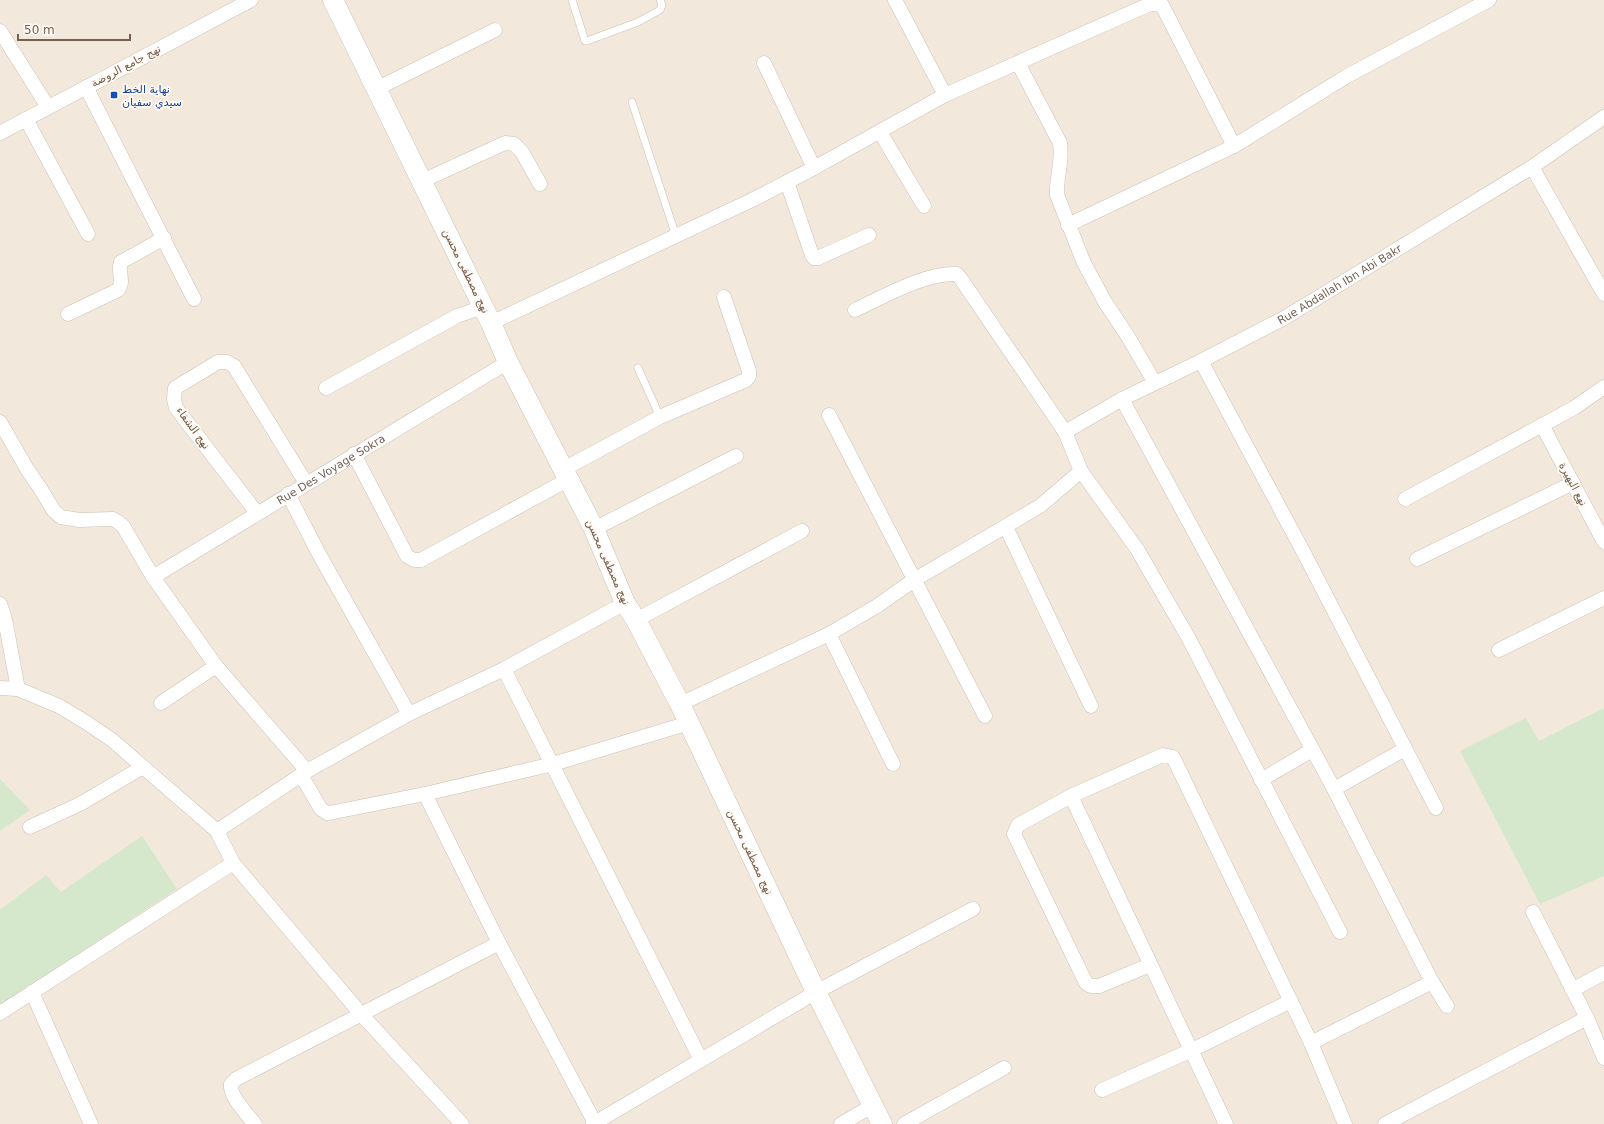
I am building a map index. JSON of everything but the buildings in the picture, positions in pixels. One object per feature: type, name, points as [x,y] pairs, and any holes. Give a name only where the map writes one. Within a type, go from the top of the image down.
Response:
[{"type":"main road","name":"نهج مصطفى محسن","points":[[333,0],[487,315],[508,362],[594,529],[625,603],[636,620],[680,704],[816,992],[882,1124]]},
{"type":"street","name":"نهج جامع الروضة","points":[[0,133],[252,0]]},
{"type":"street","points":[[895,0],[945,95]]},
{"type":"street","points":[[1068,225],[1234,146],[1347,76],[1489,0]]},
{"type":"street","points":[[326,388],[457,316],[487,315],[676,236],[814,168],[945,95],[1150,4],[1162,5],[1234,146]]},
{"type":"street","points":[[376,89],[495,30]]},
{"type":"street","points":[[0,31],[48,107]]},
{"type":"street","points":[[1018,62],[1060,143],[1062,158],[1057,188],[1059,202],[1084,263],[1105,302],[1128,335],[1155,383]]},
{"type":"street","points":[[764,63],[814,168]]},
{"type":"street","points":[[86,87],[194,299]]},
{"type":"street","name":"Rue Abdallah Ibn Abi Bakr","points":[[1065,432],[1122,399],[1201,361],[1286,317],[1532,167],[1604,117]]},
{"type":"street","points":[[26,119],[88,234]]},
{"type":"street","points":[[880,132],[924,206]]},
{"type":"street","points":[[422,181],[505,143],[514,144],[522,152],[540,184]]},
{"type":"street","points":[[1532,167],[1604,294]]},
{"type":"street","points":[[787,182],[814,258],[818,258],[869,235]]},
{"type":"street","points":[[68,314],[118,290],[122,282],[120,266],[122,262],[164,238]]},
{"type":"street","points":[[855,310],[912,284],[941,274],[957,274],[962,279],[1065,432],[1081,471],[1137,549],[1188,637],[1340,932]]},
{"type":"street","points":[[354,454],[407,556],[414,560],[421,560],[660,417],[746,380],[749,376],[749,370],[724,297]]},
{"type":"street","points":[[1201,361],[1306,555],[1436,808]]},
{"type":"street","name":"نهج الشفاء","points":[[257,513],[176,408],[174,399],[175,388],[218,362],[227,362],[234,366],[306,483]]},
{"type":"street","name":"Rue Des Voyage Sokra","points":[[153,577],[508,362]]},
{"type":"street","points":[[1405,499],[1574,408],[1604,387]]},
{"type":"street","points":[[1122,399],[1334,789],[1432,982],[1447,1006]]},
{"type":"street","points":[[829,415],[985,716]]},
{"type":"street","points":[[0,422],[27,469],[54,511],[61,517],[78,520],[113,519],[118,522],[136,548],[153,577],[216,666],[304,773],[321,809],[327,813],[425,794],[553,764],[689,723]]},
{"type":"street","name":"نهع البهيرة","points":[[1542,425],[1604,542]]},
{"type":"street","points":[[594,529],[736,456]]},
{"type":"street","points":[[680,704],[829,634],[877,606],[914,580],[1040,506],[1081,471]]},
{"type":"street","points":[[1417,559],[1572,483]]},
{"type":"street","points":[[288,494],[319,554],[409,714]]},
{"type":"street","points":[[1006,527],[1091,706]]},
{"type":"street","points":[[636,620],[802,531]]},
{"type":"street","points":[[1499,650],[1604,598]]},
{"type":"street","points":[[217,831],[304,773],[409,714],[504,669],[625,603]]},
{"type":"street","points":[[0,604],[5,620],[18,689]]},
{"type":"street","points":[[829,634],[893,764]]},
{"type":"street","points":[[161,702],[216,666]]},
{"type":"street","points":[[504,669],[701,1060]]},
{"type":"street","points":[[0,688],[18,689],[59,706],[87,723],[112,740],[217,831],[233,863],[361,1014],[462,1124]]},
{"type":"street","points":[[1334,789],[1405,749]]},
{"type":"street","points":[[1261,780],[1312,750]]},
{"type":"street","points":[[1150,965],[1099,986],[1092,986],[1086,983],[1014,834],[1018,825],[1071,796],[1163,755],[1173,757],[1311,1043],[1345,1124]]},
{"type":"street","points":[[30,827],[80,804],[143,768]]},
{"type":"street","points":[[425,794],[498,943],[594,1123],[816,992],[973,909]]},
{"type":"street","points":[[1071,796],[1226,1124]]},
{"type":"street","points":[[0,1013],[233,863]]},
{"type":"street","points":[[1533,912],[1587,1018],[1604,1058]]},
{"type":"street","points":[[255,1124],[233,1095],[230,1088],[231,1084],[236,1079],[264,1066],[498,943]]},
{"type":"street","points":[[1572,990],[1604,973]]},
{"type":"street","points":[[1311,1043],[1432,982]]},
{"type":"street","points":[[32,992],[91,1124]]},
{"type":"street","points":[[1102,1090],[1192,1050],[1291,1001]]},
{"type":"street","points":[[1385,1124],[1587,1018]]},
{"type":"street","points":[[904,1124],[1004,1068]]},
{"type":"street","points":[[841,1124],[872,1106]]},
{"type":"lane","points":[[572,0],[585,41],[587,42],[638,22],[660,10],[662,5],[660,0]]},
{"type":"lane","points":[[632,102],[676,236]]},
{"type":"lane","points":[[638,368],[660,417]]},
{"type":"shaded area","points":[[0,0],[1604,0],[1604,1124],[0,1124]]},
{"type":"green space","points":[[1604,708],[1604,876],[1540,904],[1460,751],[1526,718],[1539,741]]},
{"type":"green space","points":[[0,779],[30,810],[0,831]]},
{"type":"green space","points":[[142,836],[177,889],[0,1005],[0,910],[46,875],[61,892]]},
{"type":"place","name":"نهاية الخط سيدي سفيان","points":[[114,95]]}]
